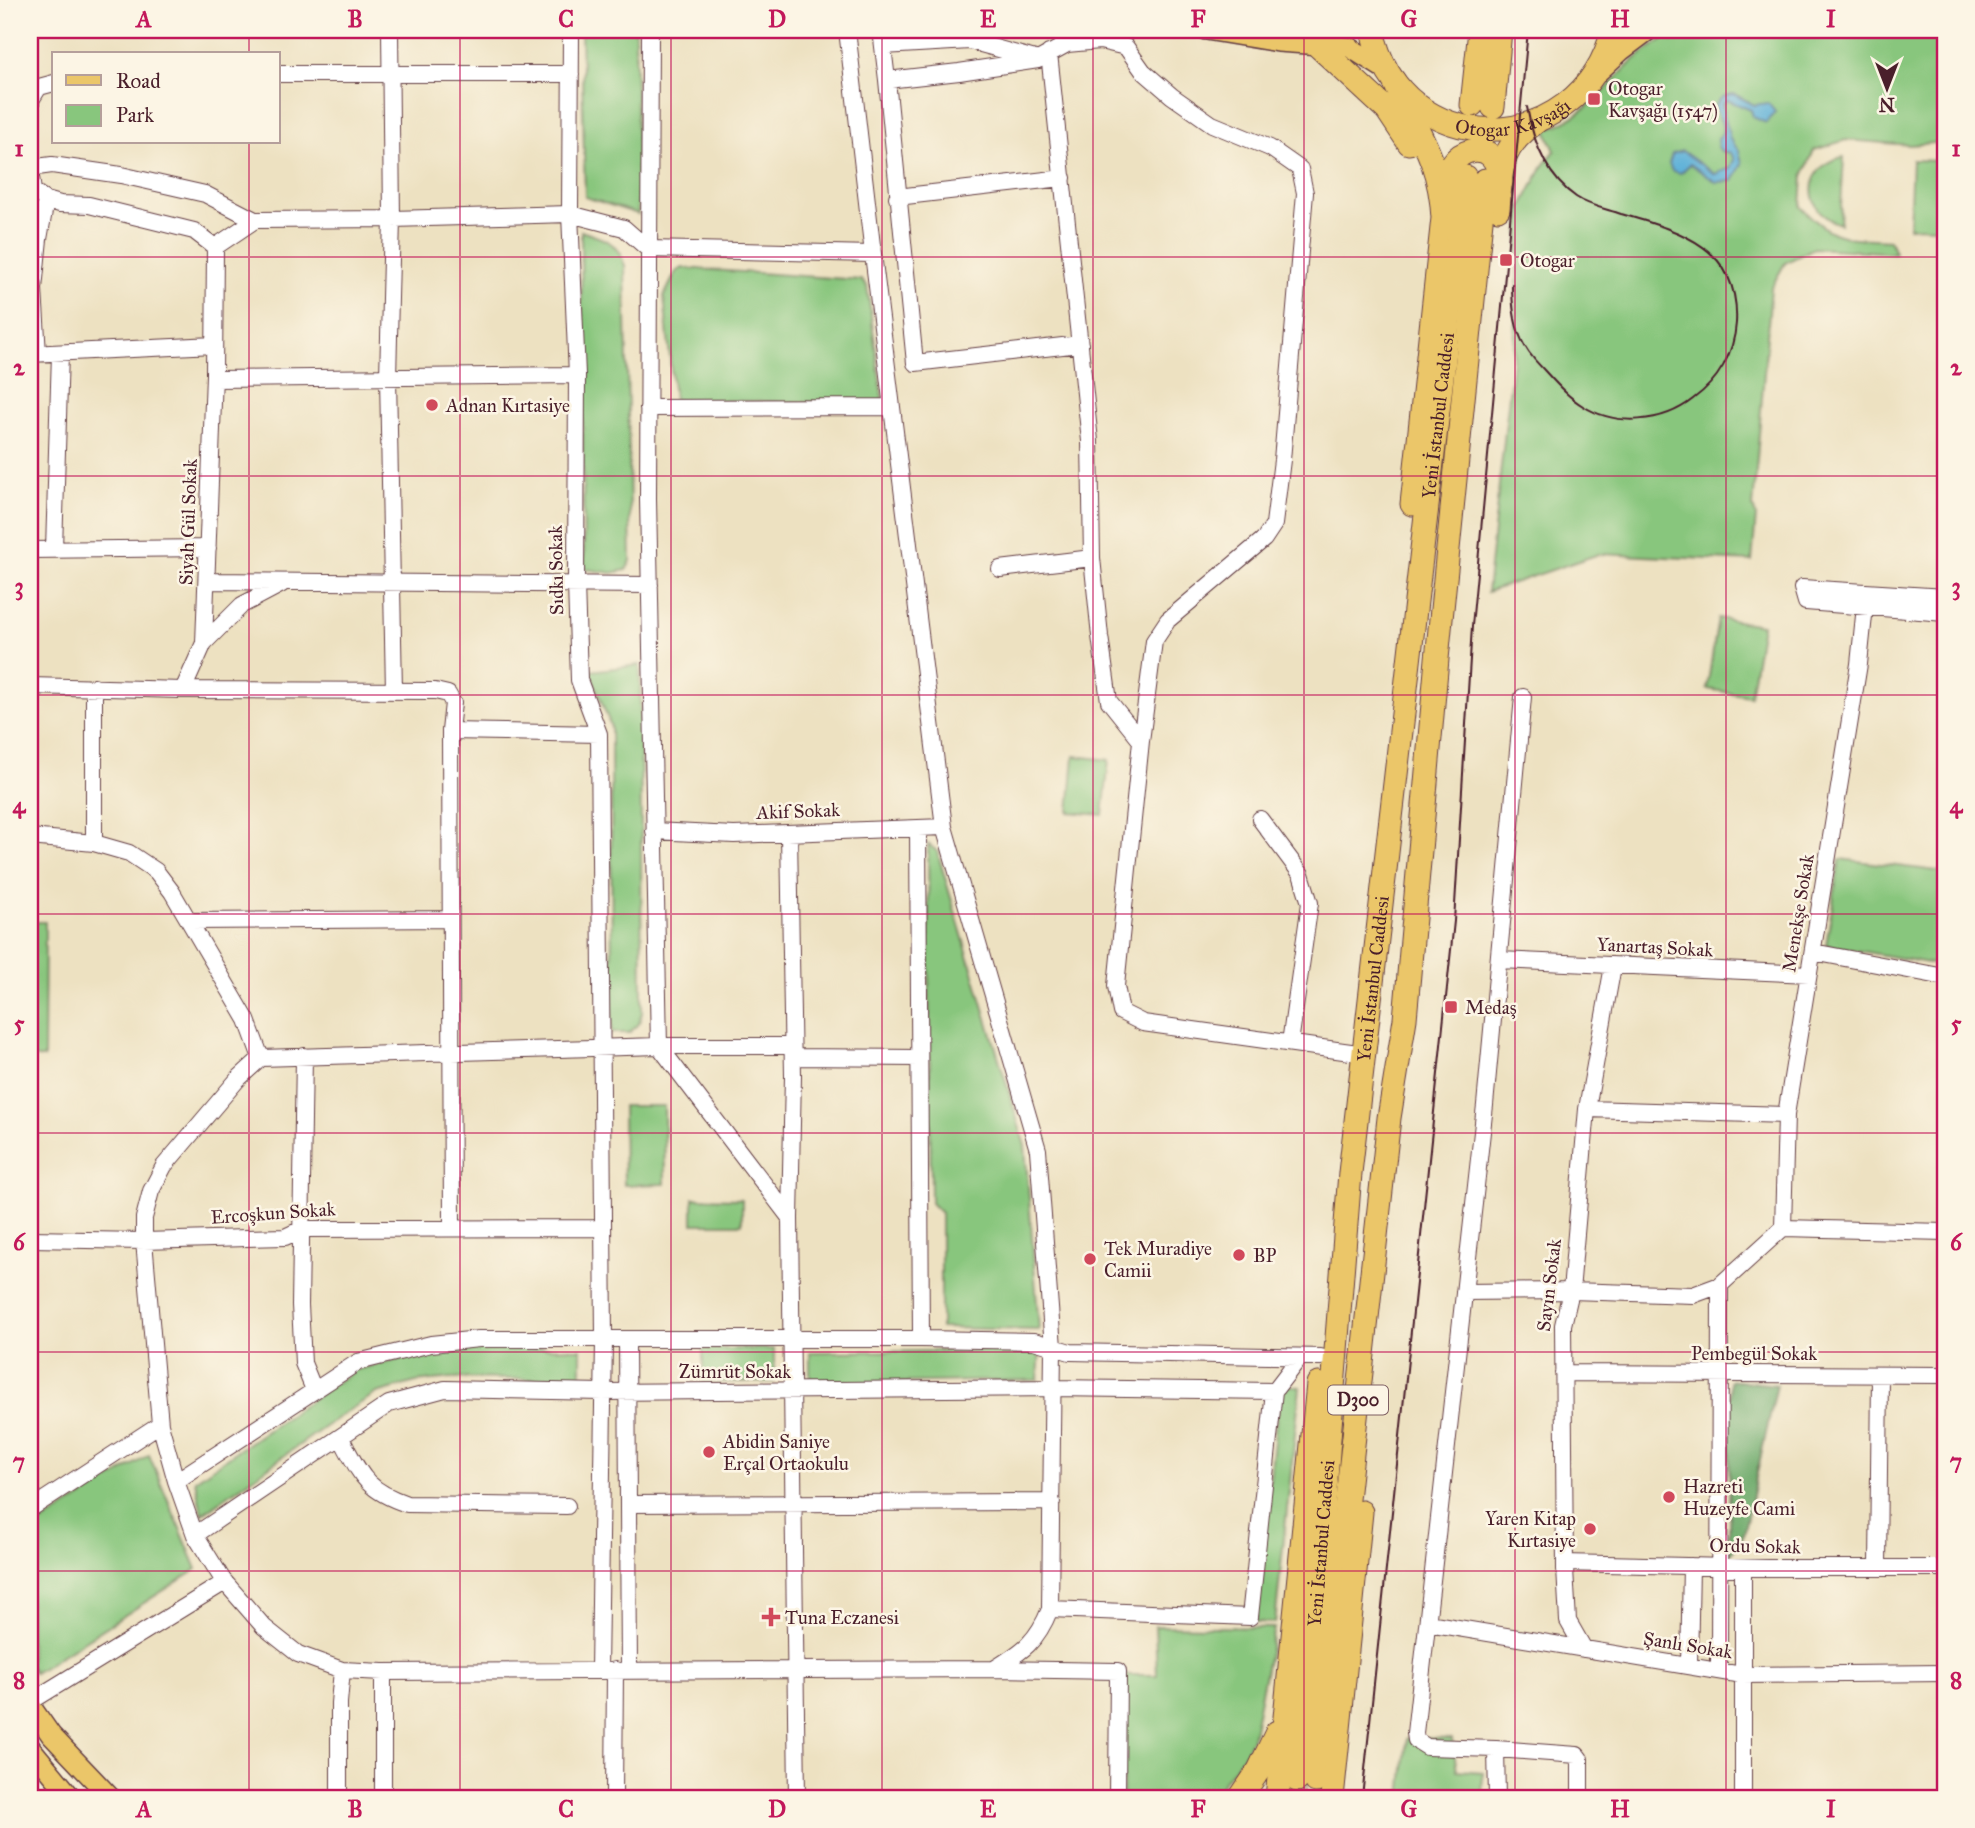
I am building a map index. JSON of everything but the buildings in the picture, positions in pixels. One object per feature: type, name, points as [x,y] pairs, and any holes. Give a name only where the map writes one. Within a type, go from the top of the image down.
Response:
[{"type":"highway","name":"Otogar Kavşağı","points":[[1372,30],[1375,43],[1391,76],[1416,103],[1457,125],[1480,129],[1503,129],[1536,122],[1569,103],[1592,78],[1603,59],[1613,30]]},
{"type":"highway","points":[[1480,30],[1483,106],[1500,30]]},
{"type":"highway","points":[[1317,45],[1387,110],[1409,142],[1429,198],[1434,299]]},
{"type":"highway","points":[[1391,76],[1431,155],[1441,189],[1443,218]]},
{"type":"highway","points":[[1483,180],[1502,166],[1509,146],[1536,122]]},
{"type":"highway","points":[[1389,845],[1385,814],[1386,766],[1443,218],[1449,176],[1459,156],[1469,151],[1489,154],[1497,164],[1483,180]]},
{"type":"highway","name":"Yeni İstanbul Caddesi","points":[[1483,180],[1442,744],[1434,805],[1421,851],[1405,1018],[1389,1118],[1306,1781],[1317,1591],[1350,1173],[1389,845],[1483,180]]},
{"type":"highway","points":[[1332,1798],[1401,1123],[1405,1018]]},
{"type":"highway","points":[[1277,1798],[1286,1706],[1310,1357],[1350,1173]]},
{"type":"highway","points":[[1240,1798],[1267,1754],[1286,1706]]},
{"type":"highway","points":[[1336,1758],[1340,1798]]},
{"type":"main road","points":[[1206,30],[1278,43],[1317,45]]},
{"type":"main road","points":[[1592,78],[1649,30]]},
{"type":"main road","name":"Otogar Kavşağı","points":[[1317,45],[1350,47],[1391,76]]},
{"type":"main road","points":[[30,1704],[51,1735],[111,1798]]},
{"type":"main road","points":[[30,1747],[72,1798]]},
{"type":"street","points":[[390,30],[392,219],[388,377],[394,691]]},
{"type":"street","name":"Sıdkı Sokak","points":[[571,30],[570,214],[577,375],[576,584],[579,680],[599,734],[603,1392],[614,1670]]},
{"type":"street","points":[[650,30],[648,408],[659,1046],[790,1218]]},
{"type":"street","points":[[847,30],[944,827],[1038,1150],[1053,1347],[1050,1609],[1042,1631],[1021,1652],[994,1669]]},
{"type":"street","points":[[1044,57],[970,41],[882,38],[915,363],[1080,344]]},
{"type":"street","points":[[887,80],[959,72],[1044,57],[1067,44],[1100,41],[1126,47],[1143,71],[1172,96],[1212,124],[1270,148],[1300,169],[1305,194],[1275,524],[1264,539],[1168,620],[1154,641],[1116,986],[1121,1012],[1143,1023],[1365,1054]]},
{"type":"street","points":[[1044,57],[1063,178],[1090,441],[1092,558],[1109,701],[1141,741]]},
{"type":"street","points":[[280,74],[571,74]]},
{"type":"street","points":[[30,162],[32,100],[39,88],[52,84]]},
{"type":"street","points":[[255,220],[215,247],[194,230],[118,210],[46,200],[33,191],[30,169],[52,165],[145,180],[205,194],[255,220],[570,214],[624,228],[648,249],[873,254]]},
{"type":"street","points":[[897,198],[1063,178]]},
{"type":"street","points":[[46,200],[34,289],[34,354],[214,345]]},
{"type":"street","name":"Siyah Gül Sokak","points":[[183,690],[204,643],[214,379],[215,247]]},
{"type":"street","points":[[54,550],[60,353]]},
{"type":"street","points":[[214,379],[577,375]]},
{"type":"street","points":[[648,408],[892,407]]},
{"type":"street","points":[[30,550],[208,548]]},
{"type":"street","points":[[1000,569],[1092,558]]},
{"type":"street","points":[[207,581],[650,585]]},
{"type":"street","points":[[204,643],[242,605],[286,582]]},
{"type":"street","points":[[1945,597],[1802,588],[1806,602],[1945,613]]},
{"type":"street","name":"Menekşe Sokak","points":[[1783,1228],[1786,1115],[1860,664],[1865,606]]},
{"type":"street","points":[[30,686],[183,690],[435,691],[448,694],[453,704],[450,731],[452,1228]]},
{"type":"street","points":[[94,687],[94,843]]},
{"type":"street","points":[[1523,697],[1499,960],[1416,1740],[1427,1746],[1577,1755],[1580,1759],[1580,1798]]},
{"type":"street","points":[[450,731],[599,734]]},
{"type":"street","points":[[1260,819],[1301,874],[1310,903],[1290,1043]]},
{"type":"street","name":"Akif Sokak","points":[[654,831],[734,835],[944,827]]},
{"type":"street","points":[[918,828],[921,1339]]},
{"type":"street","points":[[789,833],[792,1051],[790,1218],[797,1798]]},
{"type":"street","points":[[30,837],[94,843],[129,853],[156,872],[172,892],[247,1020],[261,1058]]},
{"type":"street","points":[[188,921],[450,919]]},
{"type":"street","points":[[1813,952],[1945,977]]},
{"type":"street","name":"Yanartaş Sokak","points":[[1499,960],[1809,974]]},
{"type":"street","name":"Sayın Sokak","points":[[1584,1649],[1568,1621],[1563,1325],[1571,1291],[1587,1109],[1613,965]]},
{"type":"street","points":[[919,1058],[659,1046],[261,1058],[238,1079],[164,1166],[151,1191],[144,1218],[144,1241],[160,1424],[195,1535],[225,1582],[264,1627],[298,1654],[342,1670],[383,1672],[796,1669],[1118,1671],[1117,1798]]},
{"type":"street","points":[[304,1056],[300,1305],[303,1363],[314,1390]]},
{"type":"street","points":[[1587,1109],[1786,1115]]},
{"type":"street","name":"Ercoşkun Sokak","points":[[30,1239],[144,1241],[285,1237],[302,1229],[603,1228]]},
{"type":"street","points":[[1464,1292],[1571,1291],[1693,1295],[1720,1285],[1783,1228],[1945,1232]]},
{"type":"street","points":[[1719,1671],[1722,1374],[1720,1285]]},
{"type":"street","name":"Zümrüt Sokak","points":[[176,1481],[358,1362],[431,1344],[479,1339],[921,1339],[1034,1341],[1070,1352],[1310,1357]]},
{"type":"street","points":[[614,1798],[614,1670],[628,1504],[627,1339]]},
{"type":"street","points":[[1050,1609],[1250,1617],[1274,1391],[1310,1357]]},
{"type":"street","name":"Pembegül Sokak","points":[[1563,1373],[1945,1375]]},
{"type":"street","points":[[1878,1568],[1880,1375]]},
{"type":"street","name":"Zümrüt Sokak","points":[[195,1535],[388,1404],[445,1389],[603,1392],[1053,1388],[1274,1391]]},
{"type":"street","points":[[30,1509],[160,1424]]},
{"type":"street","points":[[341,1438],[363,1480],[388,1498],[407,1504],[567,1506]]},
{"type":"street","points":[[628,1504],[1052,1502]]},
{"type":"street","name":"Ordu Sokak","points":[[1565,1563],[1744,1568],[1945,1568]]},
{"type":"street","points":[[1689,1666],[1691,1566]]},
{"type":"street","points":[[1743,1798],[1744,1568]]},
{"type":"street","points":[[30,1704],[225,1582]]},
{"type":"street","name":"Şanlı Sokak","points":[[1428,1623],[1742,1675],[1945,1673]]},
{"type":"street","points":[[340,1798],[339,1703],[342,1670]]},
{"type":"street","points":[[383,1672],[383,1798]]},
{"type":"street","points":[[1496,1749],[1497,1798]]},
{"type":"green space","points":[[581,30],[635,30],[638,214],[585,197]]},
{"type":"green space","points":[[1677,30],[1945,30],[1945,142],[1910,145],[1846,140],[1814,150],[1803,176],[1801,207],[1832,232],[1851,237],[1890,240],[1895,253],[1814,248],[1785,263],[1771,288],[1753,507],[1756,516],[1752,561],[1599,554],[1487,592],[1514,351],[1520,210],[1544,164],[1555,151],[1546,130],[1574,117],[1637,58]]},
{"type":"green space","points":[[1844,157],[1840,224],[1827,218],[1819,209],[1812,188],[1821,168]]},
{"type":"green space","points":[[1912,160],[1940,161],[1945,173],[1940,209],[1941,228],[1909,227]]},
{"type":"green space","points":[[581,231],[609,242],[622,257],[625,266],[631,561],[626,570],[612,573],[584,569]]},
{"type":"green space","points":[[683,268],[861,280],[867,286],[883,403],[674,400],[664,296],[676,272]]},
{"type":"green space","points":[[1718,618],[1762,625],[1750,696],[1707,689]]},
{"type":"green space","points":[[640,665],[642,1013],[638,1025],[629,1033],[612,1033],[611,727],[590,671]]},
{"type":"green space","points":[[1074,756],[1109,760],[1103,815],[1069,812]]},
{"type":"green space","points":[[928,844],[937,851],[1025,1146],[1039,1330],[941,1328],[941,1213],[931,1203]]},
{"type":"green space","points":[[1840,859],[1945,872],[1945,966],[1826,945]]},
{"type":"green space","points":[[30,922],[45,922],[44,1058],[30,1058]]},
{"type":"green space","points":[[623,1106],[664,1106],[665,1184],[624,1185]]},
{"type":"green space","points":[[693,1198],[742,1199],[742,1224],[693,1224]]},
{"type":"green space","points":[[473,1346],[581,1349],[581,1380],[452,1378],[416,1382],[377,1393],[202,1514],[195,1480],[355,1370],[431,1352]]},
{"type":"green space","points":[[703,1349],[774,1349],[774,1382],[703,1382]]},
{"type":"green space","points":[[1040,1350],[1038,1380],[810,1384],[810,1352]]},
{"type":"green space","points":[[1730,1380],[1777,1385],[1742,1539],[1729,1556]]},
{"type":"green space","points":[[1280,1384],[1300,1387],[1275,1623],[1255,1622]]},
{"type":"green space","points":[[149,1455],[197,1569],[34,1673],[30,1665],[30,1530]]},
{"type":"green space","points":[[1155,1626],[1274,1628],[1252,1739],[1243,1756],[1211,1798],[1123,1798],[1124,1675],[1157,1675]]},
{"type":"green space","points":[[1407,1738],[1452,1739],[1457,1770],[1483,1772],[1482,1798],[1401,1798]]},
{"type":"water","points":[[1734,94],[1754,105],[1768,103],[1775,112],[1766,123],[1753,117],[1751,110],[1727,100],[1722,105],[1730,139],[1739,151],[1742,164],[1733,181],[1716,182],[1690,164],[1681,173],[1672,171],[1669,164],[1672,154],[1682,151],[1715,174],[1730,168],[1734,160],[1731,153],[1721,151],[1718,147],[1723,127],[1715,107],[1722,98]]},
{"type":"tunnel","points":[[1295,1798],[1297,1780]]},
{"type":"tram line","points":[[1362,1798],[1454,921],[1472,626],[1528,30]]},
{"type":"tram line","points":[[1512,284],[1516,323],[1530,354],[1572,398],[1596,413],[1610,417],[1654,417],[1681,407],[1702,392],[1717,375],[1728,356],[1735,334],[1735,297],[1728,276],[1717,260],[1702,246],[1684,236],[1592,205],[1566,189],[1542,157],[1527,107]]},
{"type":"place","name":"Otogar Kavşağı (1547)","points":[[1594,99]]},
{"type":"place","name":"Otogar","points":[[1506,260]]},
{"type":"place","name":"Adnan Kırtasiye","points":[[432,405]]},
{"type":"place","name":"Medaş","points":[[1451,1007]]},
{"type":"place","name":"BP","points":[[1239,1255]]},
{"type":"place","name":"Tek Muradiye Camii","points":[[1090,1259]]},
{"type":"place","name":"Abidin Saniye Erçal Ortaokulu","points":[[709,1452]]},
{"type":"place","name":"Hazreti Huzeyfe Cami","points":[[1669,1497]]},
{"type":"place","name":"Yaren Kitap Kırtasiye","points":[[1590,1529]]},
{"type":"place","name":"Tuna Eczanesi","points":[[771,1617]]}]
